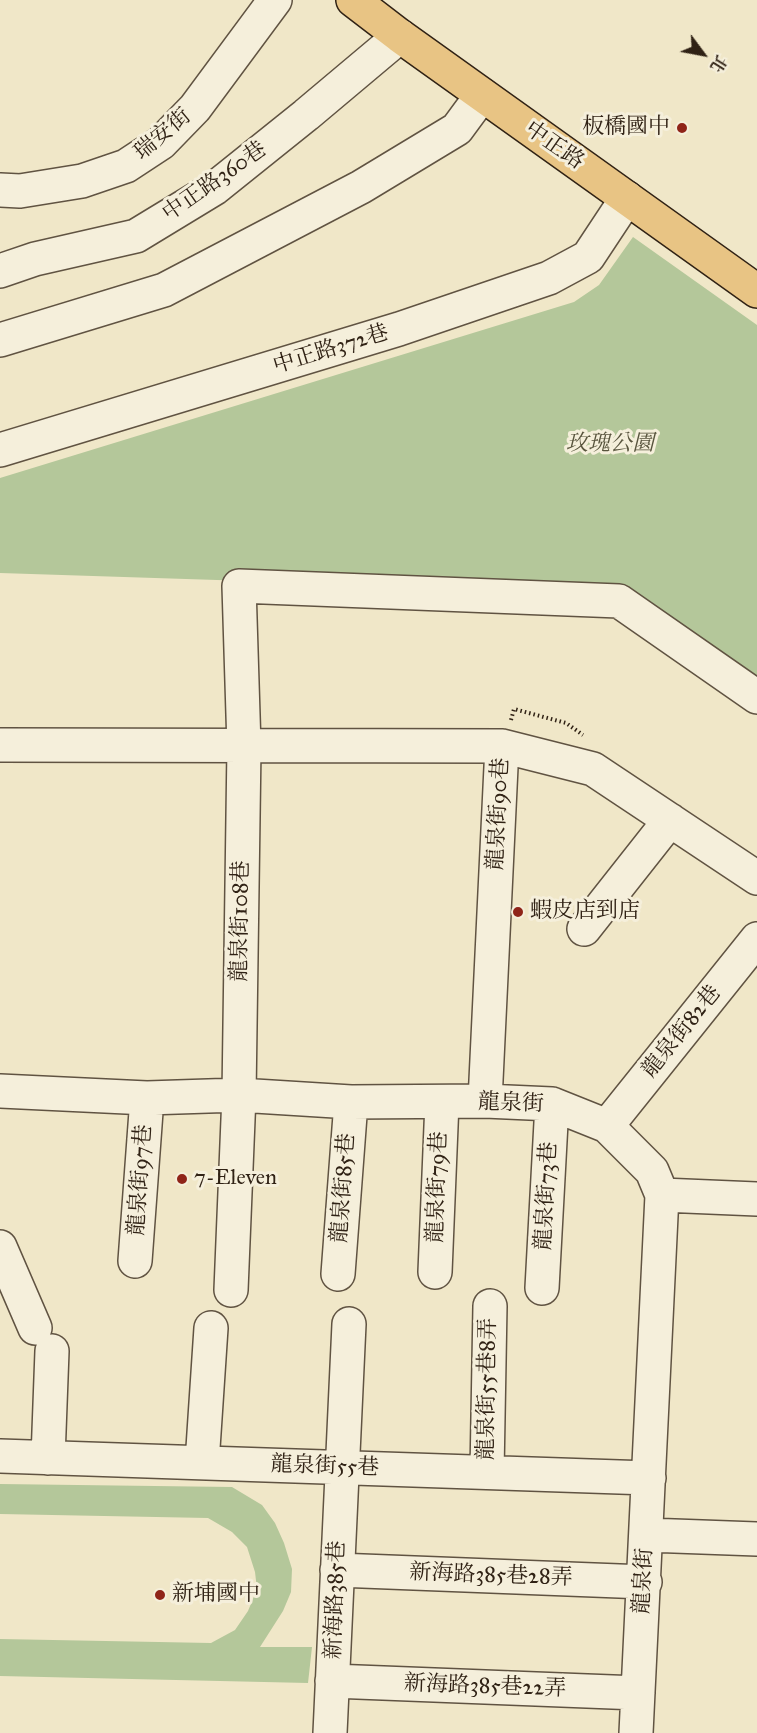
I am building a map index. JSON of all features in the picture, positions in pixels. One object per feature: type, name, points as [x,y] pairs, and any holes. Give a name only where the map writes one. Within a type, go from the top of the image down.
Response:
[{"type":"main road","name":"中正路","points":[[353,0],[757,291]]},
{"type":"street","name":"瑞安街","points":[[0,190],[20,190],[82,181],[126,166],[161,142],[195,108],[275,0]]},
{"type":"street","name":"中正路360巷","points":[[0,271],[35,259],[136,236],[215,188],[400,36]]},
{"type":"street","points":[[0,340],[164,290],[361,187],[457,129],[482,95]]},
{"type":"street","name":"中正路372巷","points":[[0,450],[399,329],[549,278],[588,257],[627,198]]},
{"type":"street","name":"龍泉街108巷","points":[[231,1290],[239,1095],[244,747],[239,586],[619,601],[757,698]]},
{"type":"street","points":[[0,745],[502,746]]},
{"type":"street","name":"龍泉街90巷","points":[[485,1101],[502,746],[592,769],[757,878]]},
{"type":"street","points":[[585,929],[670,820]]},
{"type":"street","name":"龍泉街82巷","points":[[607,1126],[757,939]]},
{"type":"street","name":"龍泉街","points":[[0,1091],[147,1098],[239,1095],[351,1102],[485,1101],[552,1104],[607,1126],[652,1171],[662,1195],[636,1733]]},
{"type":"street","name":"龍泉街97巷","points":[[135,1261],[147,1098]]},
{"type":"street","name":"龍泉街85巷","points":[[338,1274],[351,1102]]},
{"type":"street","name":"龍泉街79巷","points":[[435,1272],[442,1102]]},
{"type":"street","name":"龍泉街73巷","points":[[542,1288],[552,1104]]},
{"type":"street","points":[[662,1195],[757,1199]]},
{"type":"street","points":[[0,1247],[44,1339],[48,1458]]},
{"type":"street","name":"龍泉街55巷8弄","points":[[486,1472],[490,1306]]},
{"type":"street","name":"新海路385巷","points":[[330,1733],[349,1324]]},
{"type":"street","points":[[202,1463],[211,1328]]},
{"type":"street","name":"龍泉街55巷","points":[[0,1456],[649,1478]]},
{"type":"street","points":[[647,1535],[757,1539]]},
{"type":"street","name":"新海路385巷28弄","points":[[337,1570],[645,1582]]},
{"type":"street","name":"新海路385巷22弄","points":[[332,1681],[638,1693]]},
{"type":"green space","name":"玫瑰公園","points":[[633,237],[757,325],[757,684],[620,593],[0,573],[0,478],[574,302],[599,285]]},
{"type":"green space","points":[[0,1484],[232,1487],[262,1505],[275,1523],[292,1569],[291,1592],[283,1611],[260,1647],[312,1647],[308,1683],[0,1676],[0,1639],[211,1643],[235,1630],[248,1611],[257,1589],[255,1572],[247,1547],[232,1532],[208,1518],[0,1514]]},
{"type":"place","name":"板橋國中","points":[[682,128]]},
{"type":"place","name":"蝦皮店到店","points":[[518,912]]},
{"type":"place","name":"7-Eleven","points":[[182,1179]]},
{"type":"place","name":"新埔國中","points":[[160,1595]]}]
